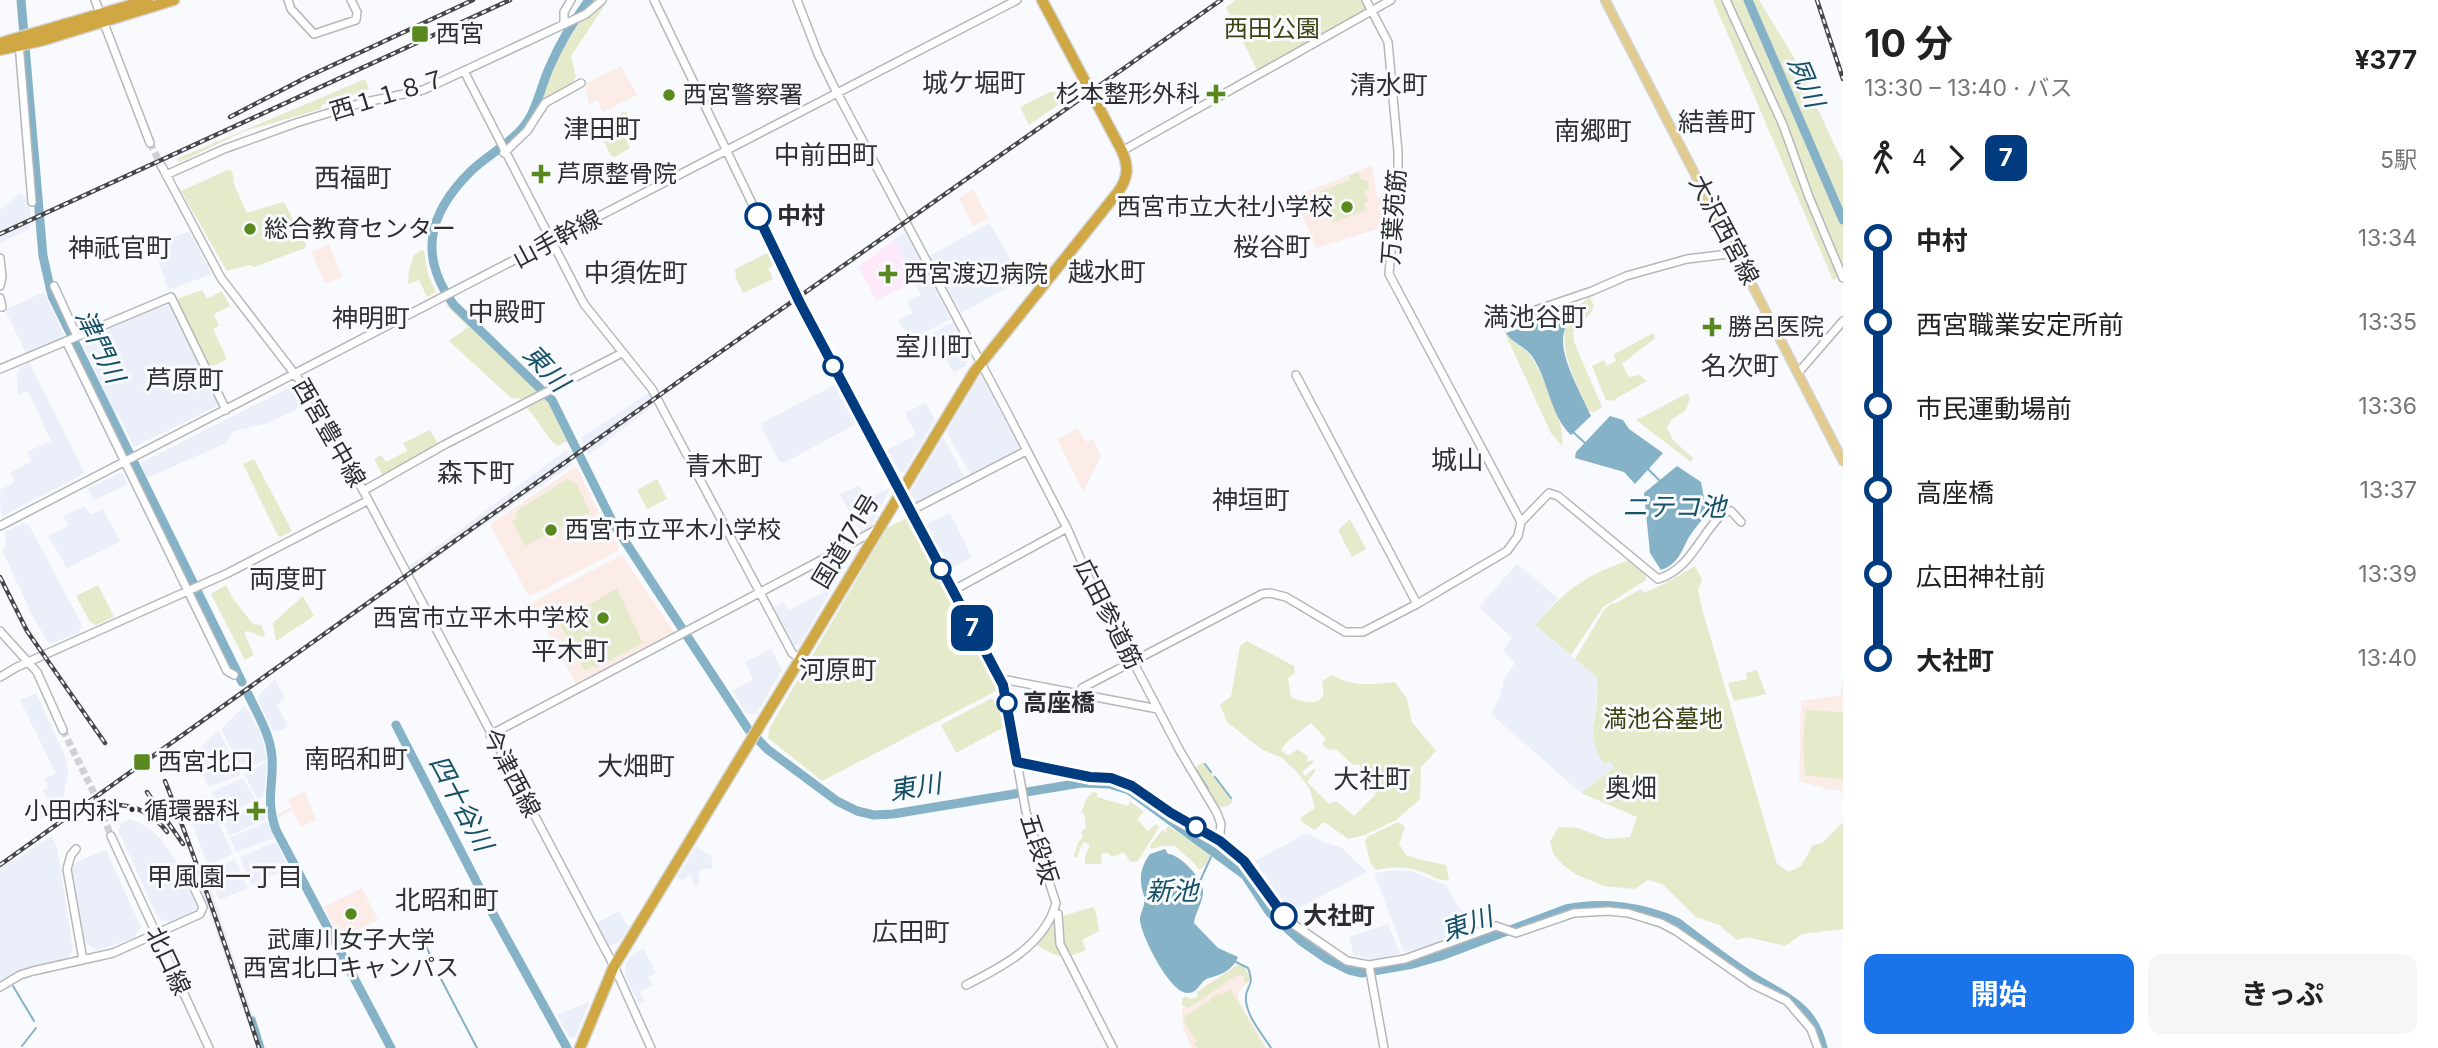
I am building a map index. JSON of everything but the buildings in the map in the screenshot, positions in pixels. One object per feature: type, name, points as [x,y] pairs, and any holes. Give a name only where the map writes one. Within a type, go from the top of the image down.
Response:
[{"type":"highway","points":[[102,18],[148,0]]},
{"type":"highway","points":[[0,51],[102,18],[174,0]]},
{"type":"highway","name":"国道171号","points":[[580,1048],[614,967],[900,492],[981,363],[1122,187],[1127,170],[1122,150],[1042,0]]},
{"type":"highway","points":[[0,43],[23,42]]},
{"type":"main road","name":"大沢西宮線","points":[[1605,0],[1843,461]]},
{"type":"street","points":[[95,0],[150,143]]},
{"type":"street","points":[[288,0],[291,9],[314,34],[356,20],[351,0]]},
{"type":"street","points":[[564,24],[564,12],[572,0]]},
{"type":"street","name":"西１１８７","points":[[166,175],[275,130],[360,103],[417,92],[572,21],[586,14],[602,0]]},
{"type":"street","points":[[654,0],[800,303],[1003,685],[1017,762],[1124,781],[1171,813],[1220,841],[1244,861],[1281,912],[1298,929],[1342,959],[1369,970],[1496,926],[1519,932],[1566,915],[1593,911],[1628,913],[1661,923],[1752,984],[1791,1004],[1811,1030],[1818,1048]]},
{"type":"street","name":"広田参道筋","points":[[797,0],[818,54],[837,92],[1067,527],[1076,553],[1133,662],[1217,813],[1221,824],[1220,841]]},
{"type":"street","name":"山手幹線","points":[[0,526],[1017,0]]},
{"type":"street","name":"万葉苑筋","points":[[1366,0],[1388,42],[1398,152],[1398,215],[1393,229],[1390,274],[1521,522]]},
{"type":"street","points":[[1122,150],[1391,0]]},
{"type":"street","points":[[1726,0],[1783,125],[1843,278]]},
{"type":"street","points":[[23,42],[32,202]]},
{"type":"street","points":[[464,71],[584,304],[656,396],[792,653],[800,659]]},
{"type":"street","points":[[502,149],[530,127],[545,103],[581,83]]},
{"type":"street","name":"西宮豊中線","points":[[0,677],[200,586],[367,500],[317,403],[221,278],[161,165]]},
{"type":"street","points":[[1497,323],[1661,264],[1701,256],[1737,253]]},
{"type":"street","points":[[0,258],[0,286]]},
{"type":"street","points":[[54,286],[72,338],[227,671],[234,676]]},
{"type":"street","points":[[0,369],[171,297],[226,410]]},
{"type":"street","points":[[0,298],[2,307]]},
{"type":"street","points":[[1798,373],[1843,321]]},
{"type":"street","points":[[363,491],[435,450],[622,353]]},
{"type":"street","points":[[1296,375],[1418,604]]},
{"type":"street","points":[[911,512],[1027,451]]},
{"type":"street","points":[[1082,688],[1262,594],[1286,597],[1345,632],[1363,632],[1418,604],[1507,551],[1518,536],[1521,522],[1549,493],[1555,494],[1658,579],[1685,564],[1705,533],[1724,512],[1731,511],[1741,522]]},
{"type":"street","name":"今津西線","points":[[367,500],[614,967],[651,1048]]},
{"type":"street","points":[[491,735],[880,527]]},
{"type":"street","points":[[952,591],[1067,527]]},
{"type":"street","points":[[0,631],[37,672],[63,730]]},
{"type":"street","points":[[1003,685],[1007,680],[1158,709]]},
{"type":"street","name":"五段坂","points":[[966,985],[1004,966],[1025,950],[1054,911],[1056,903],[1022,793],[1017,762]]},
{"type":"street","name":"北口線","points":[[111,835],[209,1048]]},
{"type":"street","points":[[76,849],[66,869],[83,960]]},
{"type":"street","points":[[0,987],[20,975],[113,953],[200,914],[203,907],[189,877]]},
{"type":"street","points":[[1058,914],[1060,944],[1113,1048]]},
{"type":"street","points":[[1369,970],[1384,1048]]},
{"type":"shaded area","points":[[621,66],[637,95],[603,112],[597,100],[589,104],[585,84]]},
{"type":"shaded area","name":"西宮市立大社小学校","points":[[1372,165],[1377,197],[1394,190],[1395,215],[1391,225],[1316,248],[1295,199],[1297,196]]},
{"type":"shaded area","points":[[973,189],[988,218],[973,227],[959,198]]},
{"type":"shaded area","points":[[20,193],[30,207],[30,229],[0,243],[0,210]]},
{"type":"shaded area","points":[[990,223],[1022,280],[961,313],[929,256]]},
{"type":"shaded area","points":[[189,231],[212,274],[169,290],[152,246]]},
{"type":"shaded area","points":[[905,232],[928,275],[917,281],[895,239]]},
{"type":"shaded area","name":"西宮渡辺病院","points":[[895,239],[917,281],[876,300],[858,267]]},
{"type":"shaded area","points":[[329,244],[342,277],[327,283],[324,282],[312,253]]},
{"type":"shaded area","points":[[929,279],[951,319],[909,340],[898,320],[912,313],[907,302],[921,295],[916,285]]},
{"type":"shaded area","points":[[44,292],[65,337],[26,353],[5,310]]},
{"type":"shaded area","points":[[169,302],[219,405],[134,447],[118,414],[115,414],[81,341]]},
{"type":"shaded area","points":[[953,322],[969,354],[966,366],[954,373],[932,333]]},
{"type":"shaded area","points":[[29,362],[85,473],[1,517],[0,490],[15,482],[10,473],[31,461],[27,452],[51,441],[28,391],[18,395],[17,375],[20,368]]},
{"type":"shaded area","points":[[979,377],[983,378],[1020,450],[971,475],[946,432]]},
{"type":"shaded area","points":[[836,384],[857,420],[856,424],[784,463],[779,461],[761,427],[762,423]]},
{"type":"shaded area","points":[[297,386],[308,404],[268,423],[234,431],[226,443],[147,478],[140,463]]},
{"type":"shaded area","points":[[651,393],[656,402],[653,406],[590,454],[587,453],[581,438]]},
{"type":"shaded area","points":[[926,403],[935,420],[904,472],[895,472],[883,452],[916,435],[905,413]]},
{"type":"shaded area","points":[[1078,428],[1086,442],[1093,439],[1101,456],[1083,492],[1057,439]]},
{"type":"shaded area","points":[[943,437],[964,476],[963,480],[914,503],[909,494]]},
{"type":"shaded area","points":[[566,450],[573,464],[411,575],[406,568]]},
{"type":"shaded area","name":"西宮市立平木小学校","points":[[575,467],[619,547],[618,551],[531,596],[528,595],[491,526],[492,523]]},
{"type":"shaded area","points":[[119,473],[123,474],[126,485],[92,499],[88,489]]},
{"type":"shaded area","points":[[859,485],[867,499],[890,488],[873,523],[868,531],[862,534],[840,495]]},
{"type":"shaded area","points":[[85,506],[92,514],[103,509],[120,542],[67,568],[48,536],[69,526],[63,516]]},
{"type":"shaded area","points":[[950,513],[972,557],[946,571],[923,526]]},
{"type":"shaded area","points":[[23,523],[29,525],[82,625],[78,633],[53,643],[48,642],[32,615],[2,550],[6,544],[5,532]]},
{"type":"shaded area","name":"西宮市立平木中学校","points":[[622,555],[674,634],[578,684],[575,683],[533,605],[534,601]]},
{"type":"shaded area","points":[[827,563],[837,581],[799,645],[793,646],[773,607],[783,602],[789,610],[824,592],[813,569]]},
{"type":"shaded area","points":[[1517,564],[1558,598],[1535,625],[1597,677],[1593,722],[1614,768],[1581,793],[1491,714],[1500,696],[1504,679],[1515,663],[1503,650],[1512,638],[1479,607]]},
{"type":"shaded area","points":[[771,649],[782,670],[757,713],[747,714],[732,691],[753,679],[745,662]]},
{"type":"shaded area","points":[[1843,675],[1843,794],[1839,790],[1799,781],[1801,701],[1841,695]]},
{"type":"shaded area","points":[[275,679],[285,698],[277,705],[287,724],[287,727],[277,732],[272,730],[257,697]]},
{"type":"shaded area","points":[[36,693],[65,756],[68,772],[63,800],[33,826],[28,812],[49,802],[43,790],[48,788],[44,778],[56,774],[20,700]]},
{"type":"shaded area","points":[[245,705],[261,733],[267,759],[242,771],[221,729]]},
{"type":"shaded area","points":[[218,730],[232,756],[200,768],[195,754]]},
{"type":"shaded area","points":[[233,758],[241,775],[208,787],[202,772]]},
{"type":"shaded area","points":[[267,761],[264,796],[258,800],[244,774]]},
{"type":"shaded area","points":[[243,778],[256,801],[220,815],[211,792]]},
{"type":"shaded area","points":[[305,791],[316,820],[301,827],[292,810],[279,817],[278,814],[291,807],[288,800]]},
{"type":"shaded area","points":[[206,795],[233,854],[208,866],[185,804]]},
{"type":"shaded area","points":[[258,804],[266,819],[229,836],[223,820]]},
{"type":"shaded area","points":[[131,819],[161,839],[179,865],[199,908],[170,922],[158,918],[118,830],[122,822]]},
{"type":"shaded area","points":[[267,821],[274,838],[236,852],[230,838]]},
{"type":"shaded area","points":[[1307,833],[1342,848],[1367,872],[1290,913],[1255,861]]},
{"type":"shaded area","points":[[52,836],[57,847],[73,950],[67,958],[23,970],[0,981],[0,869]]},
{"type":"shaded area","points":[[273,843],[277,844],[289,869],[251,885],[240,857]]},
{"type":"shaded area","points":[[696,846],[711,856],[713,868],[699,870],[698,886],[694,886],[691,875],[683,880],[677,877]]},
{"type":"shaded area","points":[[104,850],[141,927],[134,938],[97,950],[85,943],[72,867],[75,863]]},
{"type":"shaded area","points":[[235,859],[247,887],[219,900],[209,871]]},
{"type":"shaded area","points":[[205,871],[254,1018],[247,1022],[194,876]]},
{"type":"shaded area","points":[[1411,871],[1445,885],[1462,912],[1466,929],[1430,945],[1404,952],[1374,873]]},
{"type":"shaded area","name":"武庫川女子大学 西宮北口キャンパス","points":[[362,888],[378,920],[340,939],[324,907]]},
{"type":"shaded area","points":[[619,911],[625,923],[630,926],[620,941],[608,947],[596,927],[597,923]]},
{"type":"shaded area","points":[[1388,924],[1400,954],[1376,959],[1354,956],[1349,937]]},
{"type":"shaded area","points":[[644,949],[656,973],[648,977],[653,985],[640,992],[645,1001],[639,1004],[625,974],[626,963],[632,954]]},
{"type":"shaded area","points":[[1241,968],[1250,979],[1238,993],[1239,1000],[1267,1048],[1192,1048],[1183,1028],[1182,1009]]},
{"type":"shaded area","points":[[590,1001],[575,1037],[570,1038],[557,1015]]},
{"type":"green space","name":"西田公園","points":[[1236,0],[1364,0],[1367,9],[1258,72],[1226,7]]},
{"type":"green space","points":[[1713,0],[1759,0],[1793,56],[1843,163],[1843,274],[1833,280]]},
{"type":"green space","points":[[605,5],[571,56],[576,77],[571,85],[544,99],[536,110],[553,65],[581,20]]},
{"type":"green space","points":[[365,79],[369,89],[322,105],[321,109],[245,131],[180,162],[176,159]]},
{"type":"green space","points":[[1055,92],[1058,105],[1029,125],[1020,107]]},
{"type":"green space","points":[[626,111],[634,127],[623,133],[630,148],[615,157],[611,156],[596,126]]},
{"type":"green space","name":"総合教育センター","points":[[231,170],[233,182],[247,213],[283,202],[306,244],[305,248],[254,267],[249,265],[227,271],[181,191]]},
{"type":"green space","points":[[1358,172],[1361,179],[1368,181],[1369,189],[1364,192],[1368,201],[1364,203],[1366,210],[1332,223],[1319,192],[1350,180],[1349,176]]},
{"type":"green space","points":[[422,250],[436,292],[427,297],[419,280],[408,284],[414,255]]},
{"type":"green space","points":[[769,252],[777,264],[768,268],[773,279],[743,293],[736,279],[735,269]]},
{"type":"green space","points":[[202,290],[207,299],[222,291],[230,306],[214,314],[219,326],[213,329],[227,359],[209,368],[205,367],[176,303],[177,299]]},
{"type":"green space","points":[[1590,297],[1594,306],[1591,313],[1573,333],[1574,342],[1602,407],[1594,412],[1589,411],[1569,366],[1565,335],[1568,321],[1576,308]]},
{"type":"green space","points":[[450,304],[540,391],[524,399],[511,398],[449,341],[468,327],[446,305]]},
{"type":"green space","points":[[1503,329],[1536,364],[1553,400],[1561,427],[1562,446],[1551,433]]},
{"type":"green space","points":[[1653,333],[1655,338],[1622,364],[1629,377],[1639,375],[1647,381],[1612,401],[1606,400],[1592,366],[1604,360],[1607,366],[1616,361],[1613,355]]},
{"type":"green space","points":[[1688,393],[1690,399],[1685,411],[1672,419],[1667,428],[1673,440],[1693,458],[1691,462],[1636,420]]},
{"type":"green space","points":[[547,397],[571,442],[558,446],[528,410],[529,405]]},
{"type":"green space","points":[[430,430],[438,444],[383,475],[374,459],[381,455],[386,462],[407,451],[403,443]]},
{"type":"green space","points":[[254,459],[292,531],[281,537],[278,536],[243,464]]},
{"type":"green space","points":[[567,479],[576,483],[590,512],[525,546],[512,521],[518,518],[515,512]]},
{"type":"green space","points":[[657,479],[667,499],[647,509],[637,490]]},
{"type":"green space","points":[[905,519],[911,521],[931,558],[932,567],[999,686],[998,690],[822,781],[768,738],[769,729],[887,528]]},
{"type":"green space","points":[[1350,519],[1366,549],[1352,557],[1338,530]]},
{"type":"green space","points":[[1629,560],[1646,574],[1646,580],[1603,607],[1571,655],[1535,625],[1577,585]]},
{"type":"green space","name":"満池谷墓地","points":[[1695,566],[1702,579],[1698,590],[1702,609],[1777,864],[1789,872],[1801,866],[1813,845],[1822,843],[1843,822],[1843,929],[1802,934],[1785,946],[1747,937],[1737,940],[1719,925],[1696,917],[1662,884],[1648,880],[1634,889],[1604,886],[1575,874],[1553,853],[1550,841],[1559,827],[1578,828],[1606,839],[1630,837],[1637,817],[1581,793],[1614,768],[1610,761],[1605,764],[1600,758],[1595,745],[1593,732],[1597,677],[1575,659],[1604,610],[1612,603],[1641,589],[1644,593]]},
{"type":"green space","points":[[98,585],[114,617],[96,625],[90,622],[76,596]]},
{"type":"green space","points":[[226,585],[233,599],[253,624],[261,625],[265,633],[263,637],[244,632],[254,655],[245,660],[211,594]]},
{"type":"green space","points":[[617,589],[643,643],[585,671],[558,621]]},
{"type":"green space","points":[[303,596],[314,616],[276,641],[273,623]]},
{"type":"green space","points":[[1247,641],[1294,666],[1295,673],[1288,678],[1291,697],[1304,702],[1318,701],[1323,691],[1322,681],[1332,675],[1348,682],[1363,684],[1395,682],[1407,699],[1412,722],[1436,751],[1421,767],[1420,799],[1396,820],[1365,835],[1348,839],[1326,823],[1322,823],[1315,830],[1302,822],[1300,818],[1315,808],[1310,790],[1298,773],[1282,758],[1261,749],[1227,722],[1220,705],[1231,696],[1240,646]],"holes":[[[1311,723],[1326,739],[1322,744],[1327,749],[1337,750],[1353,765],[1358,764],[1365,771],[1367,783],[1376,794],[1354,816],[1336,801],[1329,804],[1307,782],[1316,770],[1305,776],[1302,772],[1314,762],[1312,760],[1307,762],[1308,757],[1298,749],[1288,756],[1281,750]]]},
{"type":"green space","points":[[1757,670],[1766,694],[1734,701],[1728,683],[1747,679],[1746,673]]},
{"type":"green space","points":[[992,698],[1006,724],[956,753],[941,725]]},
{"type":"green space","points":[[1806,710],[1843,712],[1843,780],[1805,775],[1803,742]]},
{"type":"green space","points":[[1203,762],[1233,800],[1229,805],[1218,807],[1193,769]]},
{"type":"green space","points":[[1093,792],[1097,793],[1097,797],[1128,806],[1130,801],[1144,812],[1137,819],[1148,831],[1156,824],[1159,827],[1138,861],[1130,862],[1124,852],[1112,857],[1108,853],[1102,853],[1101,864],[1085,864],[1090,845],[1084,842],[1077,858],[1074,856],[1083,836],[1081,833],[1086,827],[1084,813],[1081,813],[1087,798]]},
{"type":"green space","points":[[1398,822],[1405,827],[1399,844],[1406,855],[1446,865],[1449,880],[1441,880],[1405,868],[1376,870],[1371,864],[1365,842],[1367,837]]},
{"type":"green space","points":[[1168,826],[1211,854],[1206,865],[1199,870],[1175,846],[1152,849],[1149,847],[1162,830],[1170,835],[1165,830]]},
{"type":"green space","points":[[1093,907],[1099,931],[1082,940],[1086,950],[1061,956],[1037,945],[1052,919]]},
{"type":"green space","points":[[1237,965],[1243,965],[1251,978],[1246,984],[1244,976],[1237,975],[1189,1008],[1182,1005],[1185,996],[1190,999],[1197,997],[1197,992]]},
{"type":"green space","points":[[1231,990],[1265,1048],[1197,1048],[1193,1042],[1197,1042],[1184,1023],[1185,1016],[1208,1001],[1211,1004],[1209,999],[1219,993],[1221,995]]},
{"type":"water","points":[[1574,309],[1564,332],[1564,350],[1569,369],[1591,416],[1571,435],[1553,407],[1537,364],[1525,349],[1506,333]]},
{"type":"water","name":"ニテコ池","points":[[1610,416],[1623,420],[1629,429],[1663,453],[1635,484],[1624,472],[1575,458],[1576,452]]},
{"type":"water","name":"ニテコ池","points":[[1677,466],[1701,482],[1707,514],[1675,561],[1661,570],[1650,553],[1644,493]]},
{"type":"water","name":"新池","points":[[1165,849],[1168,854],[1179,858],[1190,868],[1200,881],[1203,896],[1194,923],[1218,948],[1238,957],[1230,969],[1206,979],[1197,989],[1188,993],[1181,991],[1165,974],[1151,950],[1140,920],[1145,900],[1141,879],[1143,866],[1150,854]]},
{"type":"waterway","name":"津門川","points":[[21,0],[43,256],[52,296],[242,682]]},
{"type":"waterway","name":"東川","points":[[589,0],[559,48],[529,119],[509,141],[470,172],[445,204],[433,236],[435,269],[454,305],[552,400],[613,523],[748,729],[767,749],[837,801],[857,811],[874,815],[1081,783],[1109,784],[1129,790],[1245,875],[1270,913],[1301,941],[1327,959],[1362,973],[1441,956],[1566,909],[1608,906],[1651,913],[1677,922],[1753,977],[1797,1004],[1813,1022],[1823,1048]]},
{"type":"waterway","name":"夙川","points":[[1748,0],[1843,220]]},
{"type":"waterway","points":[[1572,431],[1586,444]]},
{"type":"waterway","points":[[1648,469],[1659,480]]},
{"type":"waterway","name":"津門川","points":[[248,694],[271,749],[270,800],[276,830],[391,1048]]},
{"type":"waterway","name":"四十谷川","points":[[396,725],[492,912],[567,1048]]},
{"type":"waterway","points":[[1205,764],[1211,772]]},
{"type":"waterway","points":[[1196,770],[1208,789]]},
{"type":"waterway","points":[[1215,777],[1231,798]]},
{"type":"waterway","points":[[1200,881],[1211,857]]},
{"type":"waterway","points":[[426,946],[431,957]]},
{"type":"waterway","points":[[1236,962],[1248,968],[1251,979],[1246,996],[1249,1014],[1271,1048]]},
{"type":"waterway","points":[[441,979],[477,1048]]},
{"type":"waterway","points":[[13,986],[34,1021]]},
{"type":"waterway","points":[[253,1019],[262,1048]]},
{"type":"waterway","points":[[22,1046],[36,1028]]},
{"type":"tunnel","points":[[150,143],[161,165]]},
{"type":"tunnel","points":[[63,730],[94,793],[111,836]]},
{"type":"railway","points":[[230,117],[305,78],[473,0]]},
{"type":"railway","points":[[0,234],[510,0]]},
{"type":"railway","points":[[0,865],[692,372],[1221,0]]},
{"type":"railway","points":[[1817,0],[1843,79]]},
{"type":"railway","points":[[0,577],[27,631],[105,743]]},
{"type":"railway","points":[[165,781],[259,1048]]},
{"type":"railway","points":[[147,792],[183,844]]},
{"type":"railway","points":[[83,812],[106,805],[128,806],[149,815],[167,832]]},
{"type":"bus line","name":"7","points":[[758,216],[800,303],[1003,685],[1017,762],[1124,781],[1171,813],[1220,841],[1244,861],[1284,916]]},
{"type":"place","name":"西宮","points":[[420,34]]},
{"type":"place","name":"杉本整形外科","points":[[1216,94]]},
{"type":"place","name":"西宮警察署","points":[[669,95]]},
{"type":"place","name":"芦原整骨院","points":[[541,174]]},
{"type":"place","name":"西宮市立大社小学校","points":[[1347,207]]},
{"type":"place","name":"中村","points":[[758,216]]},
{"type":"place","name":"総合教育センター","points":[[250,229]]},
{"type":"place","name":"西宮渡辺病院","points":[[888,274]]},
{"type":"place","name":"勝呂医院","points":[[1712,327]]},
{"type":"place","name":"西宮市立平木小学校","points":[[551,530]]},
{"type":"place","name":"西宮市立平木中学校","points":[[603,618]]},
{"type":"place","name":"高座橋","points":[[1007,703]]},
{"type":"place","name":"西宮北口","points":[[142,762]]},
{"type":"place","name":"小田内科・循環器科","points":[[256,811]]},
{"type":"place","name":"武庫川女子大学 西宮北口キャンパス","points":[[351,914]]},
{"type":"place","name":"大社町","points":[[1284,916]]},
{"type":"district","name":"城ケ堀町","points":[[974,83]]},
{"type":"district","name":"清水町","points":[[1389,85]]},
{"type":"district","name":"結善町","points":[[1717,122]]},
{"type":"district","name":"津田町","points":[[602,129]]},
{"type":"district","name":"南郷町","points":[[1593,131]]},
{"type":"district","name":"中前田町","points":[[826,155]]},
{"type":"district","name":"西福町","points":[[353,178]]},
{"type":"district","name":"桜谷町","points":[[1272,247]]},
{"type":"district","name":"神祇官町","points":[[120,248]]},
{"type":"district","name":"越水町","points":[[1107,272]]},
{"type":"district","name":"中須佐町","points":[[636,273]]},
{"type":"district","name":"中殿町","points":[[507,312]]},
{"type":"district","name":"満池谷町","points":[[1535,317]]},
{"type":"district","name":"神明町","points":[[371,318]]},
{"type":"district","name":"室川町","points":[[934,347]]},
{"type":"district","name":"名次町","points":[[1740,366]]},
{"type":"district","name":"芦原町","points":[[185,380]]},
{"type":"district","name":"城山","points":[[1457,460]]},
{"type":"district","name":"青木町","points":[[724,466]]},
{"type":"district","name":"森下町","points":[[476,473]]},
{"type":"district","name":"神垣町","points":[[1251,500]]},
{"type":"district","name":"両度町","points":[[288,579]]},
{"type":"district","name":"平木町","points":[[570,651]]},
{"type":"district","name":"河原町","points":[[838,670]]},
{"type":"district","name":"南昭和町","points":[[356,759]]},
{"type":"district","name":"大畑町","points":[[636,766]]},
{"type":"district","name":"大社町","points":[[1372,779]]},
{"type":"district","name":"奥畑","points":[[1631,788]]},
{"type":"district","name":"甲風園一丁目","points":[[225,877]]},
{"type":"district","name":"北昭和町","points":[[447,900]]},
{"type":"district","name":"広田町","points":[[911,932]]}]
